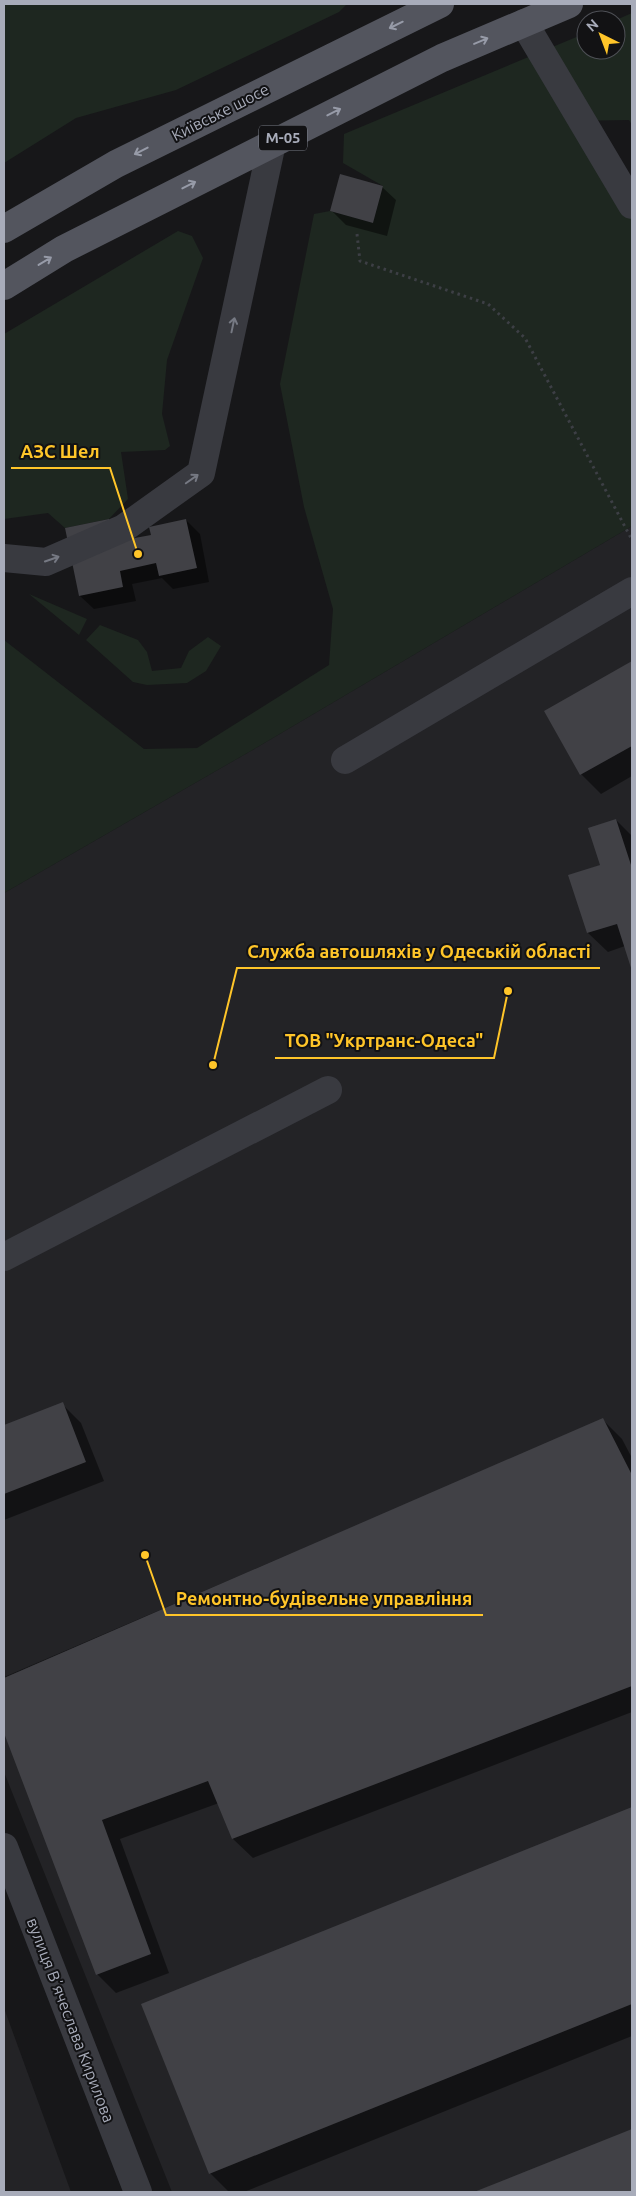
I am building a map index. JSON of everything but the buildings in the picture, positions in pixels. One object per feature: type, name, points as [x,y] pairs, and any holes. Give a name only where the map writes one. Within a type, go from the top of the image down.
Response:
[{"type":"main road","name":"Київське шосе","points":[[4,229],[116,164],[439,4]]},
{"type":"main road","name":"М-05","points":[[4,286],[64,249],[442,58],[569,4]]},
{"type":"street","points":[[524,23],[632,205]]},
{"type":"street","points":[[4,558],[46,562],[124,528],[201,473],[272,143]]},
{"type":"street","points":[[345,760],[632,591]]},
{"type":"street","points":[[4,1257],[328,1090]]},
{"type":"street","name":"вулиця Вʼячеслава Кирилова","points":[[4,1847],[138,2192]]},
{"type":"path","points":[[357,234],[360,261],[488,304],[524,338],[632,540]]},
{"type":"shaded area","points":[[4,4],[347,4],[339,12],[176,90],[76,118],[4,163]]},
{"type":"shaded area","points":[[632,13],[632,125],[629,120],[569,121],[632,198],[632,526],[261,745],[4,893],[4,640],[144,749],[197,748],[329,665],[333,609],[304,507],[280,384],[314,214],[330,211],[373,223],[383,186],[343,163],[344,134],[576,37],[576,60],[626,60],[626,16]]},
{"type":"shaded area","points":[[178,231],[192,236],[203,258],[167,360],[162,414],[170,446],[165,450],[121,452],[128,499],[109,519],[65,528],[48,513],[4,519],[4,334]]},
{"type":"shaded area","points":[[632,526],[632,2192],[172,2192],[4,1772],[4,1678],[332,1536],[4,1677],[4,893],[261,745]]},
{"type":"shaded area","points":[[29,594],[87,619],[79,635]]},
{"type":"shaded area","points":[[100,625],[138,640],[147,652],[152,671],[181,668],[189,651],[208,637],[221,646],[206,671],[187,683],[147,685],[133,682],[86,640]]},
{"type":"shaded area","points":[[4,2008],[71,2192],[4,2192]]},
{"type":"place","name":"АЗС Шел","points":[[138,554]]},
{"type":"place","name":"ТОВ \"Укртранс-Одеса\"","points":[[508,991]]},
{"type":"place","name":"Служба автошляхів у Одеській області","points":[[213,1065]]},
{"type":"place","name":"Ремонтно-будівельне управління","points":[[145,1555]]}]
